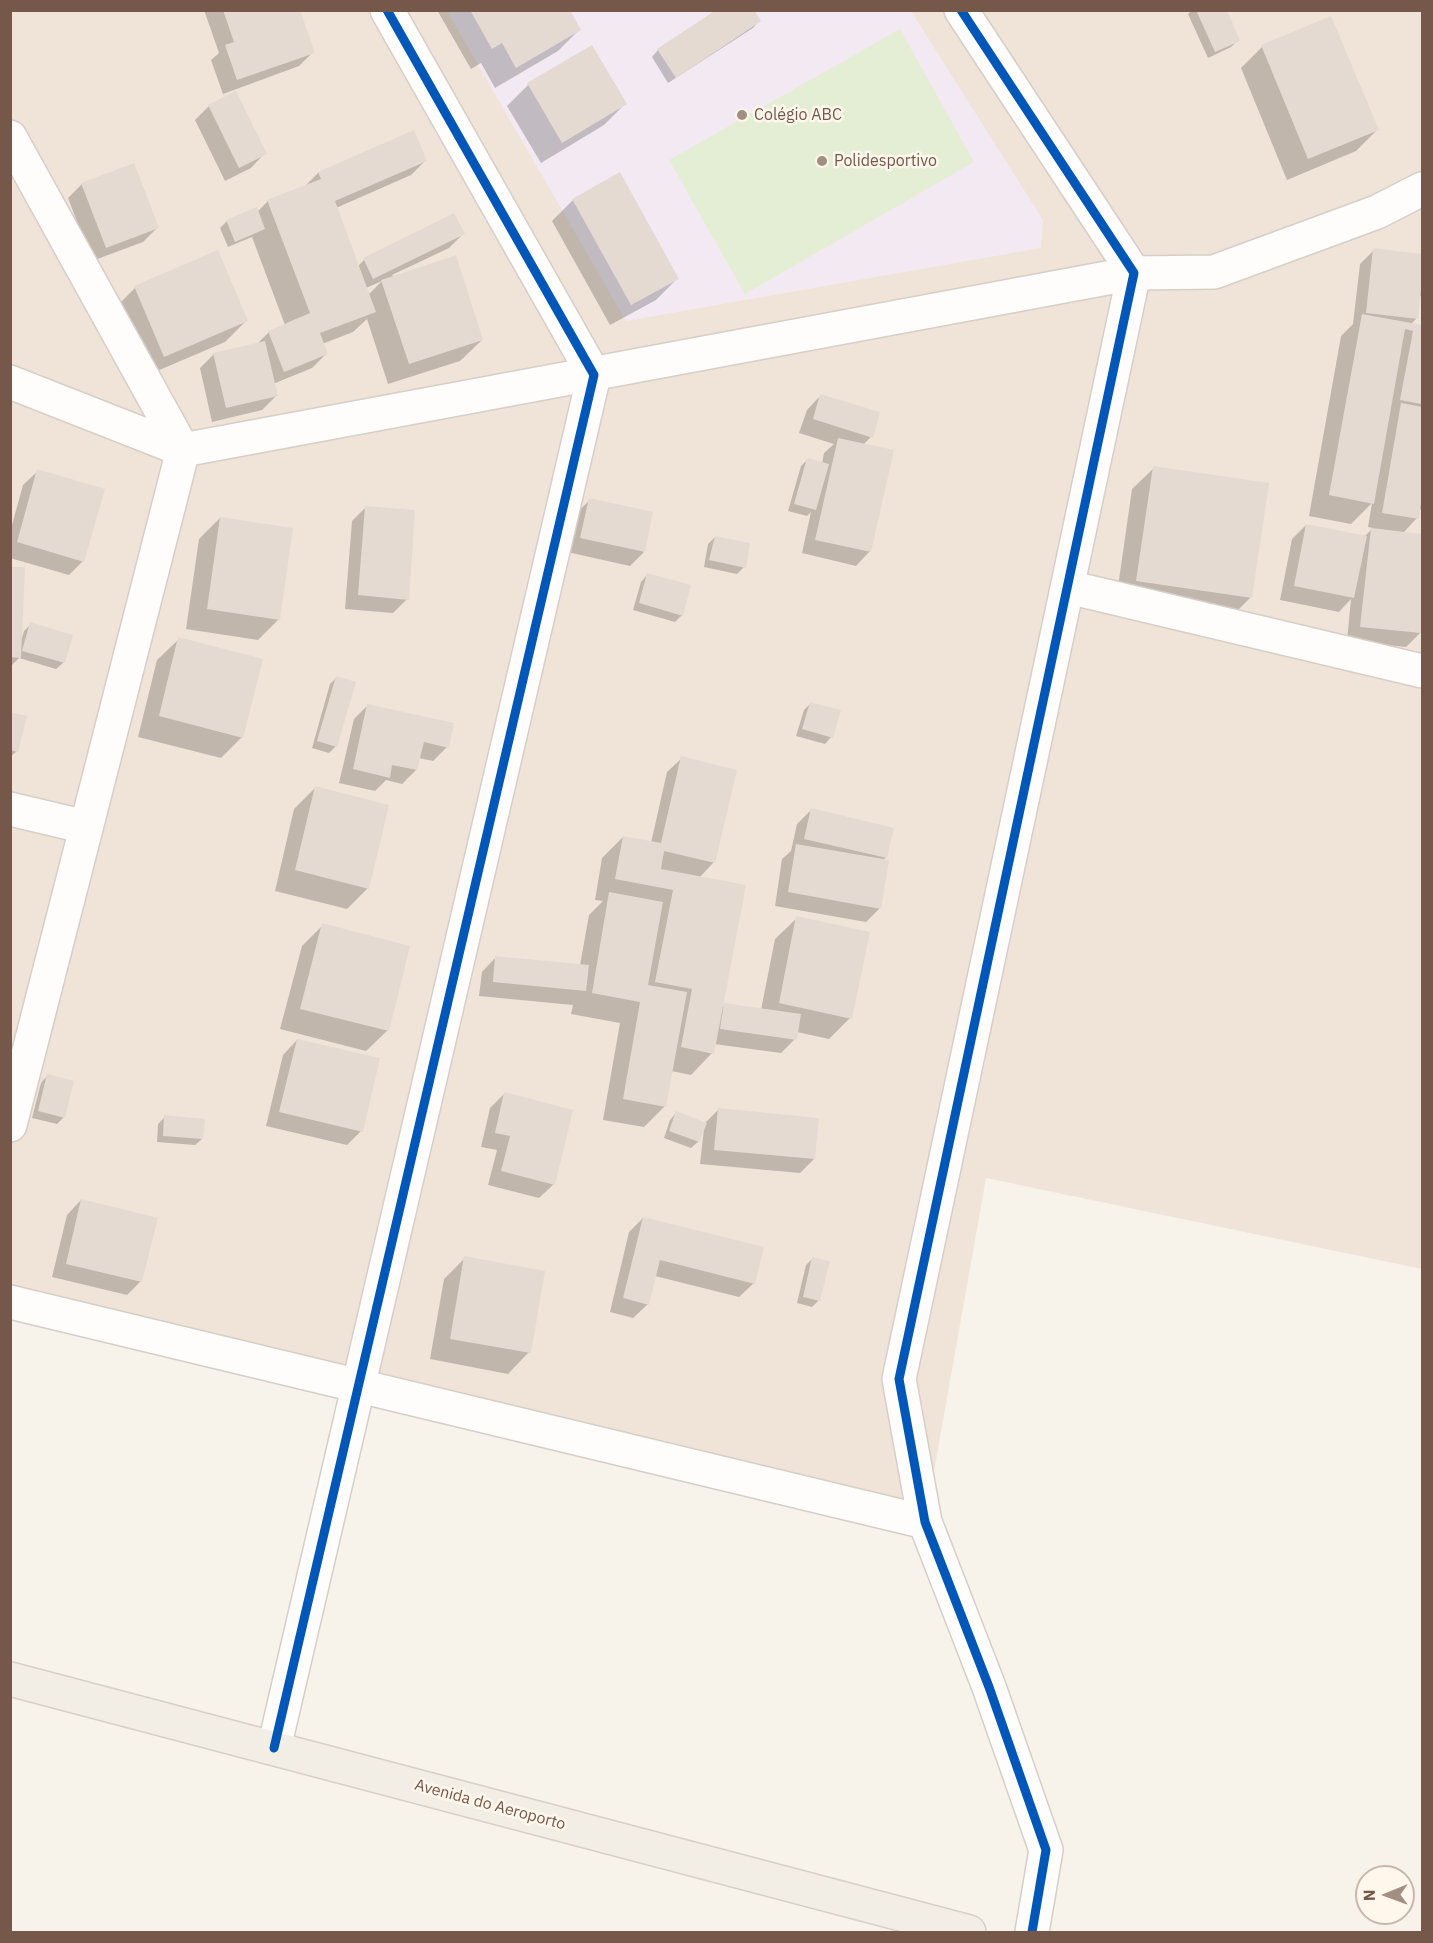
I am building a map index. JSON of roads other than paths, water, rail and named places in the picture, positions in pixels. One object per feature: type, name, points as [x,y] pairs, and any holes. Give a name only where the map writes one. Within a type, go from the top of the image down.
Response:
[{"type":"main road","name":"Avenida do Aeroporto","points":[[10,1679],[969,1932]]},
{"type":"street","points":[[274,1748],[594,375],[387,10]]},
{"type":"street","points":[[961,10],[1134,273],[899,1379],[925,1522],[989,1687],[1046,1850],[1032,1932]]},
{"type":"street","points":[[10,138],[183,450],[10,1125]]},
{"type":"street","points":[[10,381],[183,450],[1134,273],[1214,272],[1377,212],[1422,189]]},
{"type":"street","points":[[1068,587],[1422,671]]},
{"type":"street","points":[[10,808],[86,827]]},
{"type":"street","points":[[10,1302],[925,1522]]},
{"type":"place","name":"Colégio ABC","points":[[742,115]]},
{"type":"place","name":"Polidesportivo","points":[[822,161]]}]
